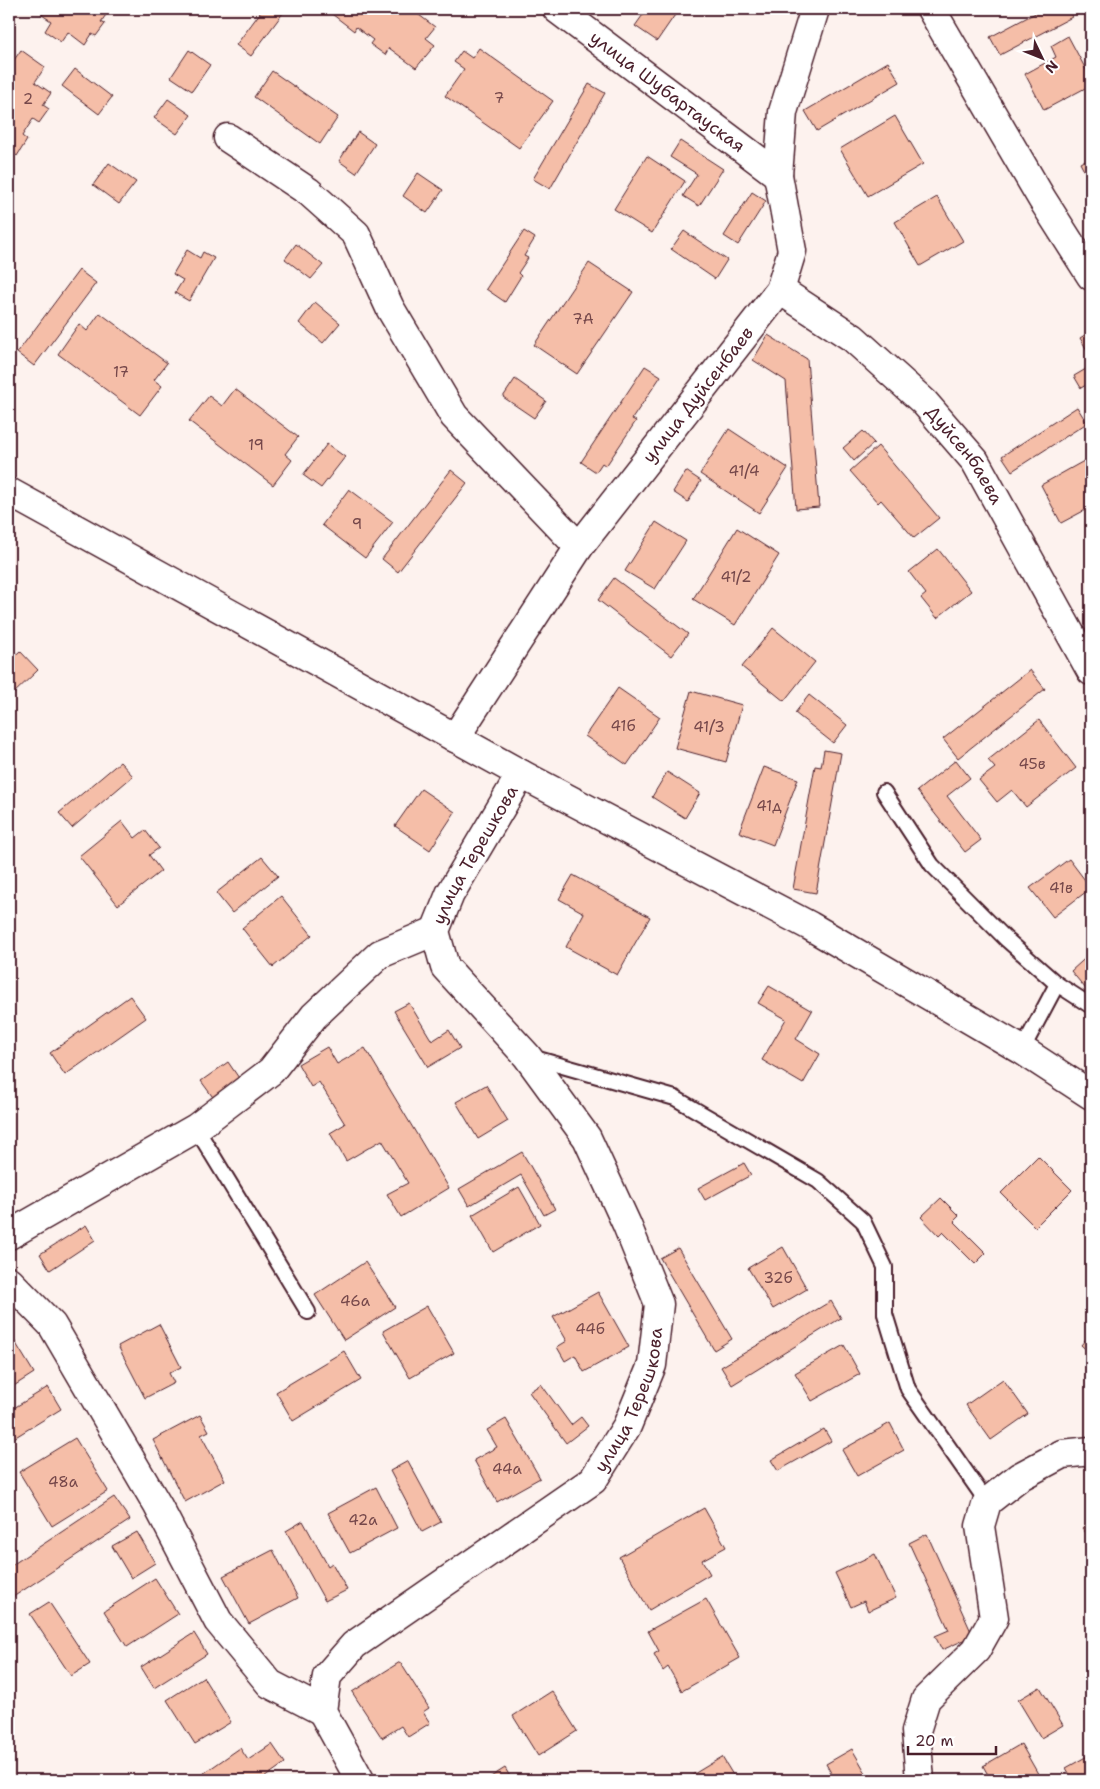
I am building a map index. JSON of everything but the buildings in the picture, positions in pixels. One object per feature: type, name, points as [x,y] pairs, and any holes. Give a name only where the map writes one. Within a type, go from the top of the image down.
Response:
[{"type":"street","name":"улица Шубартауская","points":[[557,9],[778,174]]},
{"type":"street","name":"улица Дуйсенбаев","points":[[455,738],[579,547],[780,290],[792,251],[778,174],[783,112],[814,9]]},
{"type":"street","points":[[931,9],[1042,199],[1091,276]]},
{"type":"street","points":[[228,138],[309,192],[356,234],[390,308],[454,416],[579,547]]},
{"type":"street","name":"Дуйсенбаева","points":[[780,290],[852,338],[924,402],[975,461],[1091,671]]},
{"type":"street","points":[[9,492],[455,738],[810,926],[1022,1050],[1091,1095]]},
{"type":"street","name":"улица Терешкова","points":[[322,1711],[327,1676],[354,1645],[593,1480],[628,1426],[652,1365],[659,1304],[628,1225],[587,1138],[527,1056],[445,967],[435,931],[450,894],[522,774]]},
{"type":"street","points":[[9,1235],[196,1128],[270,1071],[314,1016],[380,954],[435,931]]},
{"type":"street","points":[[9,1280],[52,1325],[158,1506],[218,1621],[270,1684],[322,1711],[360,1780]]},
{"type":"street","points":[[920,1780],[916,1731],[926,1699],[976,1650],[994,1618],[980,1526],[987,1502],[1019,1476],[1062,1454],[1091,1451]]},
{"type":"lane","points":[[884,792],[932,865],[1006,939],[1057,984],[1091,1006]]},
{"type":"lane","points":[[1022,1050],[1057,984]]},
{"type":"lane","points":[[527,1056],[675,1098],[818,1181],[863,1220],[885,1267],[885,1314],[908,1389],[987,1502]]},
{"type":"lane","points":[[196,1128],[308,1312]]}]
